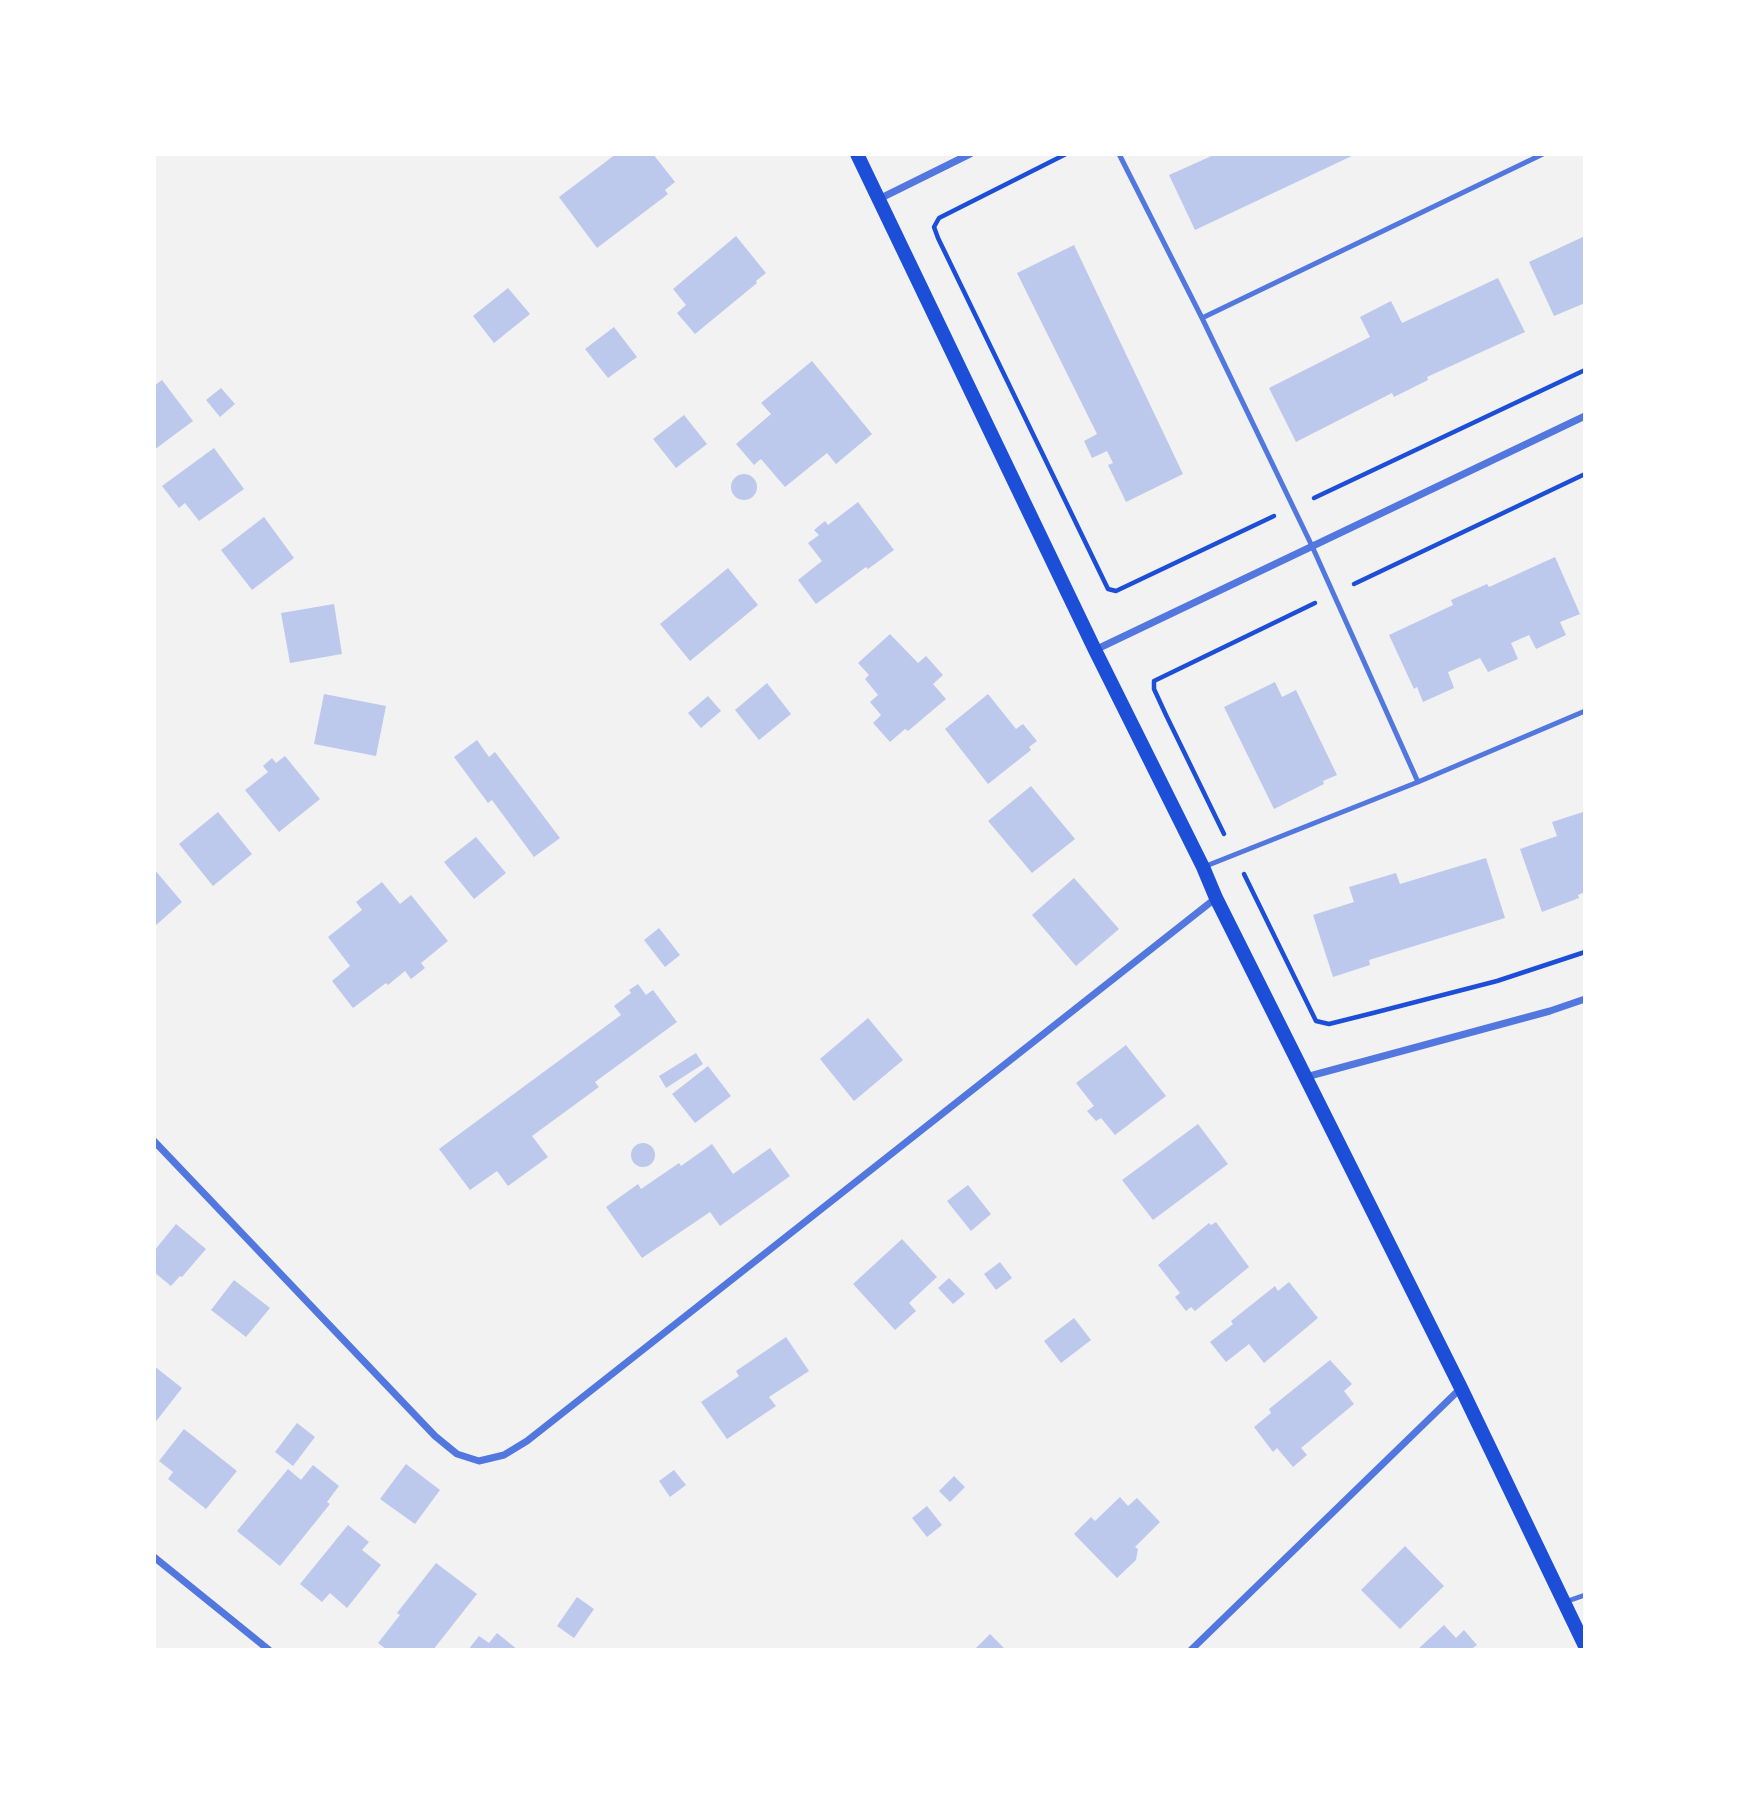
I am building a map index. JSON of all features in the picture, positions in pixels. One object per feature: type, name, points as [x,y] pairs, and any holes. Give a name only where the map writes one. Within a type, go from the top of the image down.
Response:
[{"type":"main road","points":[[857,154],[1216,898],[1461,1388],[1585,1646]]},
{"type":"street","points":[[879,199],[970,154]]},
{"type":"street","points":[[1095,650],[1585,416]]},
{"type":"street","points":[[154,1141],[435,1436],[457,1454],[479,1461],[504,1455],[527,1441],[1216,898]]},
{"type":"street","points":[[1306,1077],[1550,1011],[1585,999]]},
{"type":"street","points":[[1191,1650],[1461,1388]]},
{"type":"street","points":[[154,1557],[269,1650]]},
{"type":"lane","points":[[1119,154],[1312,546],[1418,782]]},
{"type":"lane","points":[[1202,318],[1543,154]]},
{"type":"lane","points":[[1203,867],[1418,782],[1585,711]]},
{"type":"lane","points":[[1564,1603],[1585,1595]]},
{"type":"path","points":[[1066,154],[939,218],[934,227],[1108,589],[1116,591],[1585,370]]},
{"type":"path","points":[[1585,474],[1154,681],[1154,689],[1166,715],[1316,1021],[1329,1024],[1373,1013],[1497,981],[1585,952]]},
{"type":"building","points":[[616,154],[653,154],[675,182],[665,190],[668,194],[597,248],[559,197]]},
{"type":"building","points":[[1216,154],[1356,154],[1195,230],[1169,175]]},
{"type":"building","points":[[736,236],[766,273],[695,334],[677,313],[686,305],[673,289]]},
{"type":"building","points":[[1585,236],[1585,303],[1554,316],[1529,262]]},
{"type":"building","points":[[1074,245],[1183,474],[1126,502],[1108,465],[1113,463],[1107,451],[1092,458],[1084,441],[1097,434],[1017,273]]},
{"type":"building","points":[[1498,278],[1525,332],[1427,377],[1428,380],[1394,397],[1392,393],[1296,442],[1269,388],[1370,337],[1360,317],[1391,301],[1402,323]]},
{"type":"building","points":[[508,288],[530,314],[494,343],[473,316]]},
{"type":"building","points":[[614,327],[637,357],[608,378],[585,349]]},
{"type":"building","points":[[812,361],[872,434],[836,464],[827,453],[785,487],[761,459],[754,465],[736,444],[771,414],[761,403]]},
{"type":"building","points":[[162,380],[193,421],[154,450],[154,386]]},
{"type":"building","points":[[221,388],[235,404],[220,417],[206,400]]},
{"type":"building","points":[[684,415],[707,444],[676,468],[653,439]]},
{"type":"building","points":[[214,448],[244,489],[199,521],[185,503],[179,508],[162,486]]},
{"type":"building","points":[[744,474],[753,478],[757,487],[753,496],[744,500],[735,496],[731,487],[735,478]]},
{"type":"building","points":[[858,502],[894,550],[816,604],[798,580],[822,561],[808,543],[819,535],[814,530],[825,521],[828,525]]},
{"type":"building","points":[[264,517],[294,558],[252,590],[221,550]]},
{"type":"building","points":[[1555,557],[1580,614],[1560,622],[1566,635],[1536,649],[1529,635],[1511,643],[1518,659],[1488,672],[1480,658],[1448,672],[1454,688],[1423,702],[1417,687],[1414,689],[1389,635],[1453,605],[1451,600],[1487,584],[1489,587]]},
{"type":"building","points":[[728,568],[758,605],[690,661],[660,624]]},
{"type":"building","points":[[334,604],[342,654],[290,663],[281,613]]},
{"type":"building","points":[[890,634],[918,663],[926,656],[943,675],[933,684],[946,699],[908,731],[905,729],[890,742],[873,723],[881,715],[870,702],[878,695],[865,679],[869,675],[858,663]]},
{"type":"building","points":[[1275,682],[1282,697],[1296,690],[1337,775],[1274,809],[1224,707]]},
{"type":"building","points":[[767,683],[791,714],[759,740],[735,710]]},
{"type":"building","points":[[324,694],[386,706],[376,756],[314,744]]},
{"type":"building","points":[[988,694],[1016,729],[1023,724],[1037,741],[1029,747],[1031,750],[988,784],[945,729]]},
{"type":"building","points":[[708,696],[721,711],[701,728],[688,713]]},
{"type":"building","points":[[477,740],[489,757],[495,752],[560,838],[534,857],[492,800],[488,803],[454,757]]},
{"type":"building","points":[[285,756],[320,799],[279,832],[245,790],[268,772],[263,766],[272,758],[276,763]]},
{"type":"building","points":[[1031,786],[1075,839],[1032,873],[988,821]]},
{"type":"building","points":[[218,812],[252,854],[213,886],[179,844]]},
{"type":"building","points":[[1583,812],[1585,892],[1578,895],[1579,898],[1542,912],[1520,849],[1557,836],[1552,822]]},
{"type":"building","points":[[476,837],[506,873],[474,899],[444,862]]},
{"type":"building","points":[[1486,858],[1505,918],[1369,960],[1370,965],[1333,977],[1313,915],[1354,902],[1349,887],[1396,873],[1400,884]]},
{"type":"building","points":[[154,869],[182,902],[154,927]]},
{"type":"building","points":[[1074,878],[1119,929],[1076,966],[1032,915]]},
{"type":"building","points":[[382,882],[400,904],[411,895],[448,941],[421,963],[425,968],[411,979],[405,971],[353,1008],[332,981],[350,966],[328,937],[362,910],[356,902]]},
{"type":"building","points":[[659,928],[680,955],[665,967],[644,940]]},
{"type":"building","points":[[638,984],[646,995],[653,990],[677,1022],[595,1082],[599,1087],[532,1136],[548,1157],[508,1186],[497,1171],[470,1190],[439,1149],[621,1015],[614,1006]]},
{"type":"building","points":[[868,1018],[903,1060],[854,1101],[820,1059]]},
{"type":"building","points":[[1126,1045],[1166,1096],[1115,1135],[1101,1118],[1096,1121],[1087,1111],[1094,1106],[1076,1083]]},
{"type":"building","points":[[696,1053],[703,1064],[666,1088],[659,1076]]},
{"type":"building","points":[[708,1066],[731,1096],[695,1123],[672,1094]]},
{"type":"building","points":[[1198,1124],[1228,1164],[1153,1220],[1122,1180]]},
{"type":"building","points":[[643,1143],[654,1150],[655,1155],[648,1166],[643,1167],[632,1160],[631,1155],[638,1144]]},
{"type":"building","points":[[712,1144],[733,1174],[770,1148],[790,1176],[720,1226],[710,1212],[642,1258],[606,1207],[638,1184],[641,1189]]},
{"type":"building","points":[[968,1185],[991,1214],[971,1231],[947,1201]]},
{"type":"building","points":[[1216,1222],[1249,1267],[1195,1311],[1191,1307],[1186,1311],[1175,1297],[1180,1293],[1158,1265],[1209,1223],[1211,1225]]},
{"type":"building","points":[[176,1224],[206,1249],[171,1286],[154,1272],[154,1251]]},
{"type":"building","points":[[902,1239],[937,1277],[909,1303],[916,1311],[895,1330],[853,1284]]},
{"type":"building","points":[[1000,1262],[1012,1278],[996,1290],[984,1274]]},
{"type":"building","points":[[949,1278],[965,1294],[953,1304],[938,1288]]},
{"type":"building","points":[[234,1280],[270,1308],[246,1337],[211,1310]]},
{"type":"building","points":[[1289,1282],[1318,1318],[1264,1363],[1249,1344],[1226,1362],[1210,1342],[1233,1324],[1231,1321],[1275,1286],[1278,1291]]},
{"type":"building","points":[[1074,1318],[1091,1340],[1061,1363],[1044,1341]]},
{"type":"building","points":[[786,1337],[809,1371],[769,1397],[776,1406],[727,1439],[701,1402],[739,1376],[736,1371]]},
{"type":"building","points":[[1330,1360],[1352,1384],[1344,1391],[1354,1404],[1301,1448],[1307,1455],[1293,1467],[1277,1448],[1273,1452],[1254,1427],[1271,1413],[1269,1409]]},
{"type":"building","points":[[154,1366],[182,1388],[154,1424]]},
{"type":"building","points":[[297,1423],[315,1437],[293,1466],[275,1452]]},
{"type":"building","points":[[184,1429],[237,1471],[206,1509],[168,1479],[173,1472],[159,1461]]},
{"type":"building","points":[[406,1464],[440,1490],[415,1524],[380,1499]]},
{"type":"building","points":[[313,1465],[339,1486],[327,1502],[330,1504],[280,1566],[237,1531],[288,1469],[301,1480]]},
{"type":"building","points":[[674,1470],[686,1485],[670,1497],[659,1481]]},
{"type":"building","points":[[954,1476],[965,1487],[950,1502],[939,1491]]},
{"type":"building","points":[[1120,1497],[1128,1506],[1137,1498],[1160,1522],[1135,1547],[1138,1549],[1136,1560],[1117,1578],[1074,1534],[1091,1517],[1095,1521]]},
{"type":"building","points":[[927,1506],[942,1525],[927,1537],[912,1518]]},
{"type":"building","points":[[348,1525],[369,1542],[362,1550],[381,1565],[347,1608],[330,1593],[322,1602],[300,1584]]},
{"type":"building","points":[[1405,1546],[1444,1586],[1400,1629],[1361,1590]]},
{"type":"building","points":[[436,1563],[477,1594],[433,1650],[387,1650],[378,1643],[400,1615],[397,1613]]},
{"type":"building","points":[[577,1597],[594,1609],[574,1638],[557,1626]]},
{"type":"building","points":[[1444,1625],[1456,1638],[1464,1630],[1477,1645],[1470,1650],[1417,1650]]},
{"type":"building","points":[[497,1633],[518,1650],[468,1650],[479,1636],[489,1643]]},
{"type":"building","points":[[990,1634],[1006,1650],[974,1650]]}]
